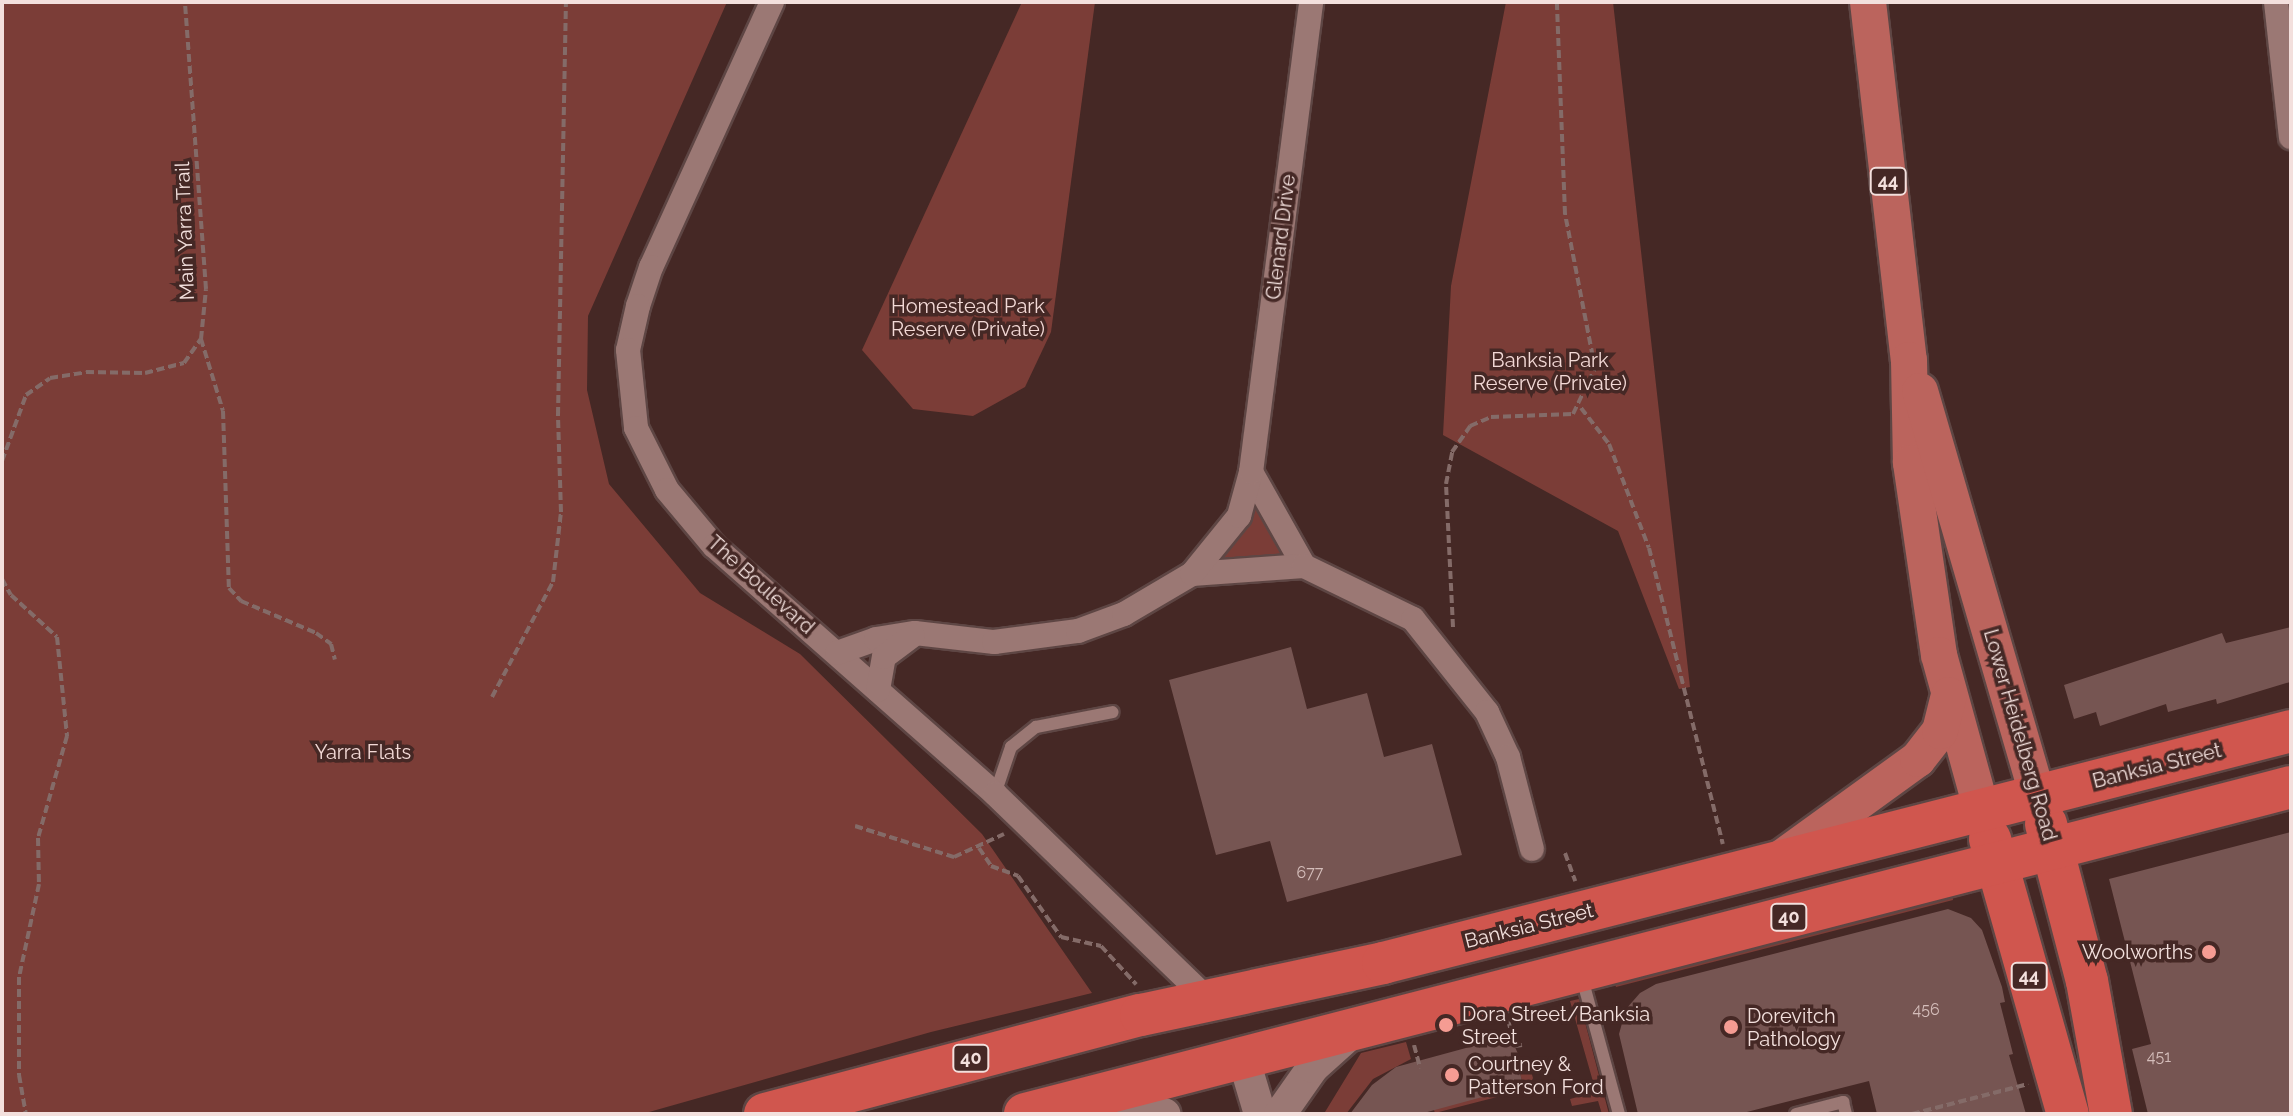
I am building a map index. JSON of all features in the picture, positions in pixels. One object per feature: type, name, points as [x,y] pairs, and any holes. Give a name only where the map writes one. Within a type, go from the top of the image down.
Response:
[{"type":"highway","name":"Banksia Street","points":[[765,1114],[1209,1001],[1383,963],[2291,731]]},
{"type":"highway","name":"40","points":[[1025,1114],[2291,787]]},
{"type":"highway","name":"Lower Heidelberg Road","points":[[2038,796],[2095,1016],[2111,1114]]},
{"type":"highway","name":"Lower Heidelberg Road","points":[[1982,811],[2068,1114]]},
{"type":"highway","points":[[1209,1001],[1243,1057]]},
{"type":"main road","name":"Lower Heidelberg Road","points":[[1868,2],[1909,360],[1911,463],[1949,695],[1982,811]]},
{"type":"main road","name":"Lower Heidelberg Road","points":[[1909,360],[2038,796]]},
{"type":"main road","points":[[1771,865],[1918,759],[1940,731],[1949,695]]},
{"type":"main road","points":[[1280,1114],[1313,1067],[1358,1027]]},
{"type":"main road","points":[[1243,1057],[1260,1114]]},
{"type":"main road","points":[[1068,1103],[1164,1114]]},
{"type":"street","name":"The Boulevard","points":[[772,2],[651,267],[628,350],[636,428],[667,490],[714,546],[995,794],[1209,1001]]},
{"type":"street","name":"Glenard Drive","points":[[837,653],[876,639],[915,633],[994,642],[1066,634],[1124,614],[1192,574],[1239,516],[1251,472],[1311,2]]},
{"type":"street","points":[[2276,2],[2291,137]]},
{"type":"street","points":[[1251,472],[1304,566],[1413,619],[1487,712],[1508,757],[1532,849]]},
{"type":"street","name":"Glenard Drive","points":[[1192,574],[1304,566]]},
{"type":"street","points":[[878,690],[884,657],[915,633]]},
{"type":"lane","points":[[995,794],[1011,747],[1036,727],[1113,712]]},
{"type":"lane","points":[[1580,971],[1619,1114]]},
{"type":"lane","points":[[1796,1114],[1843,1102],[1846,1114]]},
{"type":"path","name":"Main Yarra Trail","points":[[185,2],[206,289],[201,339]]},
{"type":"path","points":[[492,697],[553,582],[560,526],[566,2]]},
{"type":"path","points":[[1453,627],[1446,484],[1452,452],[1470,426],[1491,417],[1573,414],[1580,408],[1595,368],[1565,214],[1557,2]]},
{"type":"path","points":[[2,461],[26,395],[50,378],[86,372],[145,373],[184,363],[201,339]]},
{"type":"path","points":[[201,339],[223,411],[229,588],[241,601],[316,633],[331,644],[335,660]]},
{"type":"path","points":[[1580,408],[1609,444],[1645,536],[1724,846]]},
{"type":"path","points":[[2,579],[11,595],[57,637],[67,736],[38,838],[39,884],[19,977],[18,1059],[26,1114]]},
{"type":"path","points":[[855,826],[954,857],[979,848],[1023,822]]},
{"type":"path","points":[[979,848],[991,866],[1018,876],[1061,937],[1101,946],[1138,986]]},
{"type":"path","points":[[1565,853],[1576,887]]},
{"type":"path","points":[[1506,1014],[1515,1046],[1522,1045]]},
{"type":"path","points":[[1412,1038],[1420,1068]]},
{"type":"path","points":[[1912,1114],[2031,1084]]},
{"type":"green space","name":"Yarra Flats","points":[[2,2],[727,2],[588,316],[587,390],[609,484],[700,593],[800,654],[982,834],[1092,993],[931,1032],[642,1114],[2,1114]]},
{"type":"green space","name":"Homestead Park Reserve (Private)","points":[[1022,2],[1095,2],[1051,332],[1025,387],[973,416],[913,409],[862,350]]},
{"type":"green space","name":"Banksia Park Reserve (Private)","points":[[1506,2],[1613,2],[1690,687],[1679,689],[1618,531],[1443,435],[1451,286]]},
{"type":"green space","points":[[1253,485],[1294,561],[1205,569]]},
{"type":"green space","points":[[1952,893],[1953,900],[1616,987],[1614,980]]},
{"type":"green space","points":[[1579,999],[1609,1114],[1602,1114],[1598,1101],[1572,1106],[1570,1099],[1596,1092],[1570,1001]]},
{"type":"green space","points":[[1406,1042],[1411,1059],[1373,1079],[1346,1114],[1325,1112],[1361,1053]]},
{"type":"green space","points":[[1527,1058],[1533,1078],[1528,1089],[1435,1113],[1430,1099],[1436,1108],[1523,1086],[1519,1068]]},
{"type":"building","points":[[2291,627],[2290,682],[2217,704],[2216,699],[2168,712],[2166,704],[2100,726],[2096,712],[2074,719],[2064,685],[2222,633],[2226,643]]},
{"type":"building","points":[[1291,647],[1307,709],[1367,693],[1384,757],[1432,744],[1462,855],[1287,902],[1270,841],[1216,855],[1169,680]]},
{"type":"building","name":"Woolworths","points":[[2291,832],[2291,1114],[2148,1114],[2132,1049],[2151,1044],[2109,879]]},
{"type":"building","points":[[1948,909],[1971,918],[1982,930],[2002,987],[2005,1002],[2000,1003],[2013,1054],[2009,1055],[2026,1114],[1877,1114],[1869,1081],[1739,1114],[1638,1114],[1619,1034],[1626,1009],[1640,993],[1656,984]]},
{"type":"building","name":"Courtney & Patterson Ford","points":[[1510,1036],[1524,1067],[1519,1068],[1523,1086],[1420,1114],[1350,1114],[1372,1085],[1396,1067]]},
{"type":"place","name":"Woolworths","points":[[2209,952]]},
{"type":"place","name":"Dora Street/Banksia Street","points":[[1446,1025]]},
{"type":"place","name":"Dorevitch Pathology","points":[[1731,1027]]},
{"type":"place","name":"Courtney & Patterson Ford","points":[[1452,1075]]}]
